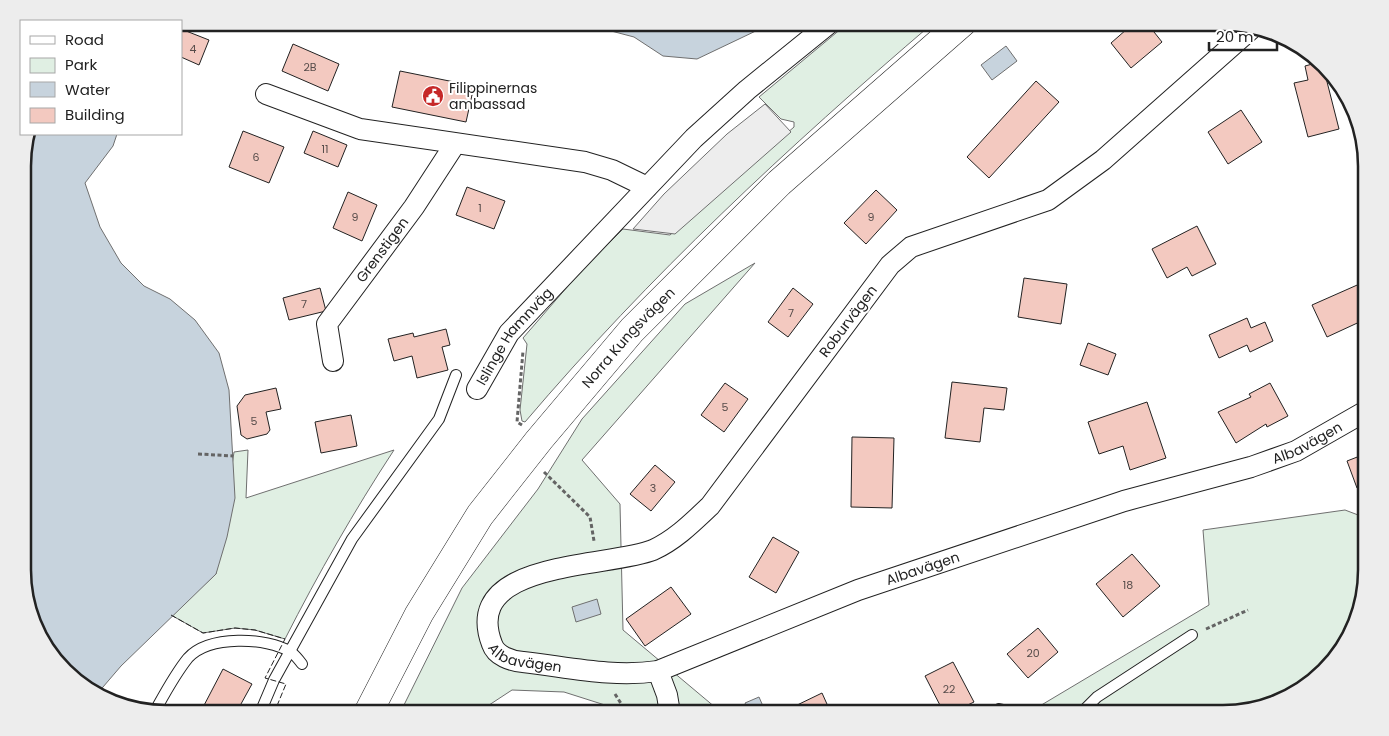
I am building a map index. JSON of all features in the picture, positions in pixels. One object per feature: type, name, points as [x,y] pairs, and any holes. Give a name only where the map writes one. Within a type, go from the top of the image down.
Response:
[{"type":"main road","name":"Norra Kungsvägen","points":[[373,705],[419,614],[480,515],[539,440],[632,330],[779,183],[953,31]]},
{"type":"street","name":"Islinge Hamnväg","points":[[477,389],[509,333],[647,187],[694,138],[747,90],[820,31]]},
{"type":"street","name":"Roburvägen","points":[[488,633],[489,616],[496,597],[516,581],[653,550],[682,533],[710,506],[890,265],[911,247],[1048,200],[1103,160],[1246,33]]},
{"type":"street","points":[[266,94],[360,129],[585,162],[612,170],[647,187]]},
{"type":"street","name":"Grenstigen","points":[[333,360],[327,324],[414,207],[455,144]]},
{"type":"street","name":"Albavägen","points":[[488,633],[494,650],[513,661],[633,675],[658,671],[858,590],[1124,501],[1251,467],[1296,451],[1358,416]]},
{"type":"street","points":[[658,671],[669,705]]},
{"type":"lane","name":"Islinge Hamnväg","points":[[264,705],[274,680],[352,539],[439,419],[456,375]]},
{"type":"lane","points":[[1090,704],[1097,697],[1192,635]]},
{"type":"lane","points":[[159,704],[189,657],[202,648],[223,642],[256,641],[291,652],[302,664]]},
{"type":"path","points":[[509,333],[524,348],[517,422],[539,440]]},
{"type":"path","points":[[198,454],[233,456]]},
{"type":"path","points":[[541,469],[590,517],[598,561]]},
{"type":"path","points":[[1192,635],[1248,610]]},
{"type":"green space","points":[[838,31],[924,31],[826,117],[721,214],[670,264],[572,368],[525,422],[522,421],[520,410],[527,344],[523,338],[581,271],[623,229],[670,235],[794,127],[794,122],[781,119],[759,97]]},
{"type":"green space","points":[[755,263],[582,460],[620,504],[623,630],[712,704],[604,705],[564,692],[512,690],[490,705],[404,705],[462,588],[538,489],[582,419],[685,304]]},
{"type":"green space","points":[[248,450],[246,498],[394,450],[337,543],[285,639],[255,630],[235,628],[203,633],[171,615],[216,574],[234,452]]},
{"type":"green space","points":[[1345,510],[1358,515],[1358,570],[1351,613],[1344,630],[1324,659],[1298,682],[1283,691],[1249,702],[1232,704],[1043,704],[1209,605],[1203,530]]},
{"type":"shaded area","points":[[765,104],[791,132],[675,234],[633,229],[664,194],[727,134]]},
{"type":"water","points":[[611,31],[756,31],[697,59],[663,56],[634,37]]},
{"type":"water","points":[[1006,46],[1017,61],[992,80],[981,65]]},
{"type":"water","points":[[35,135],[117,135],[113,146],[85,183],[100,227],[121,263],[144,286],[170,299],[195,320],[219,353],[229,390],[235,498],[227,537],[216,574],[121,666],[102,688],[84,677],[59,652],[49,637],[36,605],[32,588],[32,157]]},
{"type":"water","points":[[597,599],[601,614],[576,622],[572,607]]},
{"type":"water","points":[[759,697],[762,704],[746,704],[745,703]]},
{"type":"building","points":[[182,31],[209,40],[199,65],[182,57]]},
{"type":"building","points":[[1125,31],[1153,31],[1162,42],[1131,68],[1111,43]]},
{"type":"building","points":[[293,44],[339,64],[328,91],[282,71]]},
{"type":"building","points":[[1311,64],[1327,80],[1339,129],[1308,137],[1294,83],[1308,80],[1305,66]]},
{"type":"building","name":"Filippinernas ambassad","points":[[400,71],[474,86],[466,122],[392,107]]},
{"type":"building","points":[[1036,81],[1059,102],[989,178],[967,157]]},
{"type":"building","points":[[1241,110],[1262,142],[1228,164],[1208,132]]},
{"type":"building","points":[[243,131],[284,147],[269,183],[229,167]]},
{"type":"building","points":[[313,131],[347,145],[338,167],[304,153]]},
{"type":"building","points":[[467,187],[505,201],[494,229],[456,215]]},
{"type":"building","points":[[876,190],[897,210],[866,244],[844,223]]},
{"type":"building","points":[[348,192],[377,205],[362,241],[333,228]]},
{"type":"building","points":[[1197,226],[1216,264],[1192,276],[1187,267],[1167,278],[1152,249]]},
{"type":"building","points":[[1024,278],[1067,284],[1061,324],[1018,317]]},
{"type":"building","points":[[1358,285],[1358,323],[1327,337],[1312,305]]},
{"type":"building","points":[[320,288],[326,311],[289,320],[283,298]]},
{"type":"building","points":[[793,288],[813,304],[788,337],[768,322]]},
{"type":"building","points":[[1247,318],[1251,328],[1265,322],[1273,341],[1250,352],[1247,345],[1219,358],[1209,335]]},
{"type":"building","points":[[446,329],[450,345],[442,347],[448,370],[417,378],[412,356],[394,361],[388,339],[413,333],[414,337]]},
{"type":"building","points":[[1088,343],[1116,354],[1108,375],[1080,365]]},
{"type":"building","points":[[952,382],[1007,388],[1004,410],[984,408],[980,442],[945,438]]},
{"type":"building","points":[[725,383],[748,399],[724,432],[701,415]]},
{"type":"building","points":[[1270,383],[1288,416],[1267,427],[1266,424],[1236,443],[1218,412],[1251,397],[1249,394]]},
{"type":"building","points":[[276,388],[281,409],[266,412],[270,430],[267,434],[247,439],[241,435],[237,406],[245,395]]},
{"type":"building","points":[[1147,402],[1166,458],[1130,470],[1123,446],[1099,454],[1088,422]]},
{"type":"building","points":[[351,415],[357,446],[321,453],[315,422]]},
{"type":"building","points":[[852,437],[894,438],[892,508],[851,507]]},
{"type":"building","points":[[1358,457],[1357,488],[1347,461]]},
{"type":"building","points":[[655,465],[675,482],[651,511],[630,494]]},
{"type":"building","points":[[773,537],[799,552],[776,593],[749,577]]},
{"type":"building","points":[[1132,554],[1160,586],[1123,617],[1096,584]]},
{"type":"building","points":[[671,587],[691,614],[645,646],[626,619]]},
{"type":"building","points":[[1038,628],[1058,652],[1028,678],[1007,654]]},
{"type":"building","points":[[953,662],[974,702],[969,704],[940,704],[925,676]]},
{"type":"building","points":[[223,669],[252,684],[240,705],[204,705]]},
{"type":"building","points":[[822,693],[827,704],[798,704]]},
{"type":"fence","points":[[171,615],[203,633],[235,628],[255,630],[285,639],[265,678],[286,684],[277,705]]},
{"type":"place","name":"Filippinernas ambassad","points":[[433,96]]}]
